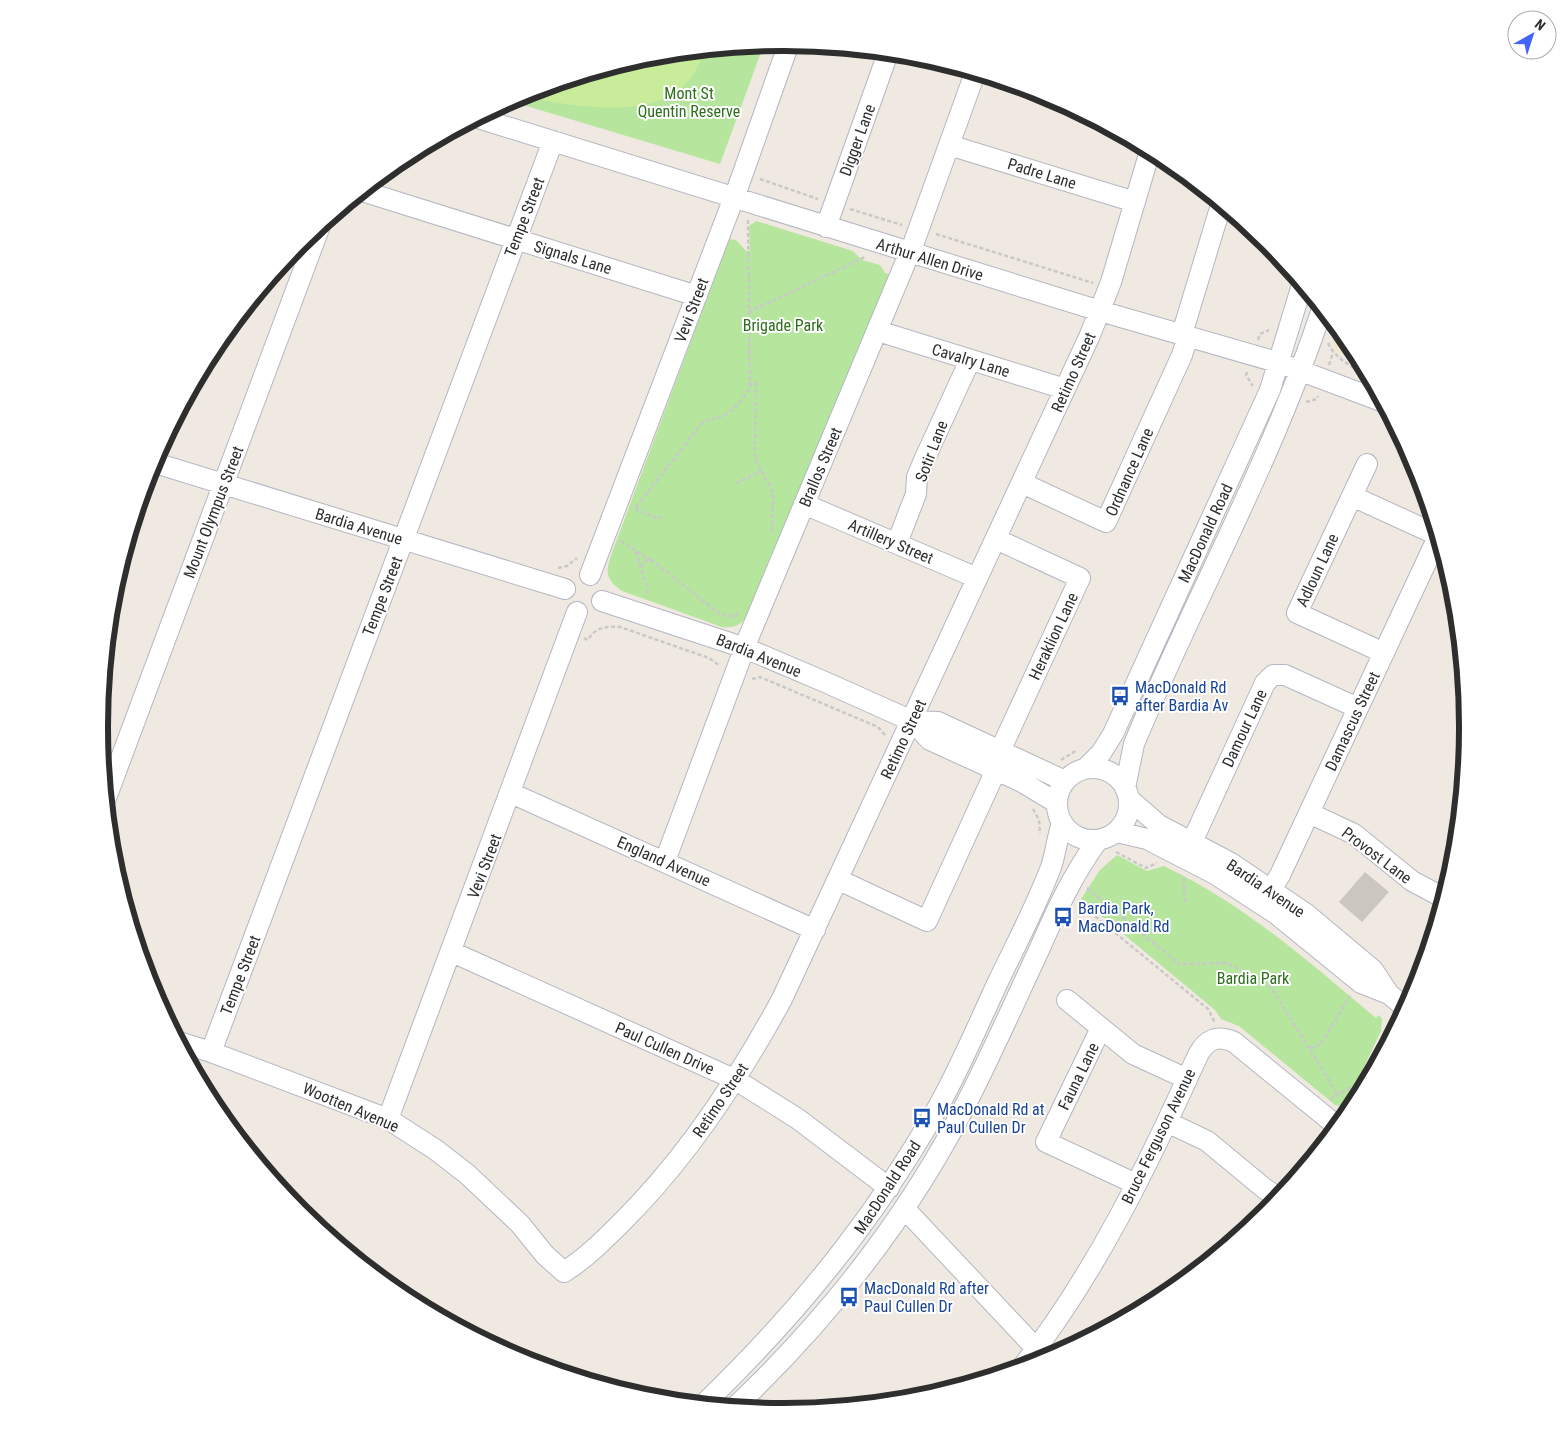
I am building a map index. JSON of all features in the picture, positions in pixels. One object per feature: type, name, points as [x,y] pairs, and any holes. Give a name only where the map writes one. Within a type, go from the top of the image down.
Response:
[{"type":"street","name":"Vevi Street","points":[[590,575],[697,296],[786,51]]},
{"type":"street","name":"Digger Lane","points":[[826,227],[886,59]]},
{"type":"street","name":"Brallos Street","points":[[665,861],[745,648],[910,252],[973,79]]},
{"type":"street","name":"Arthur Allen Drive","points":[[486,120],[1100,311],[1280,363],[1373,397]]},
{"type":"street","name":"Tempe Street","points":[[211,1052],[553,140]]},
{"type":"street","name":"Padre Lane","points":[[949,145],[1136,202]]},
{"type":"street","name":"Retimo Street","points":[[564,1272],[584,1259],[641,1203],[700,1131],[736,1080],[782,999],[839,880],[1100,311],[1112,282],[1148,158]]},
{"type":"street","name":"Signals Lane","points":[[368,194],[697,296]]},
{"type":"street","name":"Ordnance Lane","points":[[1022,483],[1106,522],[1182,355],[1185,335],[1219,211]]},
{"type":"street","name":"Mount Olympus Street","points":[[111,786],[314,241]]},
{"type":"street","name":"MacDonald Road","points":[[1085,769],[1101,753],[1113,734],[1270,390],[1280,363],[1300,291]]},
{"type":"street","name":"MacDonald Road","points":[[1127,794],[1134,744],[1269,452],[1302,371],[1320,316]]},
{"type":"street","name":"Cavalry Lane","points":[[878,331],[1065,389]]},
{"type":"street","name":"Sotir Lane","points":[[897,544],[916,494],[917,478],[970,360]]},
{"type":"street","name":"Adloun Lane","points":[[1367,464],[1297,613],[1384,653]]},
{"type":"street","name":"Bardia Avenue","points":[[161,465],[565,590]]},
{"type":"street","points":[[1352,496],[1431,536]]},
{"type":"street","name":"Artillery Street","points":[[804,504],[977,578]]},
{"type":"street","name":"Heraklion Lane","points":[[839,880],[927,921],[1080,578],[996,539]]},
{"type":"street","name":"Damascus Street","points":[[1268,897],[1434,545]]},
{"type":"street","points":[[590,575],[600,583],[603,595],[602,601],[599,606],[589,612],[578,612],[566,601],[565,590],[571,579],[577,576],[590,575]]},
{"type":"street","name":"Bardia Avenue","points":[[602,601],[745,648],[912,721],[930,740],[1065,781]]},
{"type":"street","name":"Vevi Street","points":[[388,1119],[578,612]]},
{"type":"street","name":"Damour Lane","points":[[1192,842],[1265,682],[1272,674],[1285,674],[1358,708]]},
{"type":"street","name":"Bardia Avenue","points":[[998,760],[1057,803]]},
{"type":"street","points":[[1097,768],[1118,778],[1127,794],[1129,811],[1120,841],[1078,837],[1062,823],[1057,803],[1059,791],[1065,781],[1085,769],[1097,768]]},
{"type":"street","name":"England Avenue","points":[[511,793],[815,930]]},
{"type":"street","name":"Bardia Avenue","points":[[1127,794],[1159,825],[1192,842],[1373,970],[1389,994],[1400,1003]]},
{"type":"street","name":"Provost Lane","points":[[1309,813],[1354,834],[1412,881],[1438,895]]},
{"type":"street","name":"MacDonald Road","points":[[710,1398],[799,1307],[849,1244],[889,1188],[939,1106],[980,1021],[1051,867],[1062,823]]},
{"type":"street","name":"Bardia Avenue","points":[[1120,841],[1147,839],[1215,874],[1268,897]]},
{"type":"street","name":"MacDonald Road","points":[[742,1401],[820,1319],[904,1208],[972,1092],[1073,877],[1098,840]]},
{"type":"street","name":"Paul Cullen Drive","points":[[452,952],[736,1080],[806,1124],[889,1188]]},
{"type":"street","name":"Fauna Lane","points":[[1067,1000],[1133,1054],[1187,1079]]},
{"type":"street","name":"Fauna Lane","points":[[1101,1028],[1046,1142],[1136,1184]]},
{"type":"street","name":"Bruce Ferguson Avenue","points":[[1043,1351],[1136,1184],[1203,1046],[1211,1040],[1226,1038],[1234,1042],[1331,1121]]},
{"type":"street","name":"Wootten Avenue","points":[[187,1044],[388,1119],[436,1150],[474,1179],[520,1224],[545,1255],[564,1272]]},
{"type":"street","points":[[1167,1122],[1207,1141],[1272,1194]]},
{"type":"street","points":[[904,1208],[1039,1352]]},
{"type":"path","points":[[631,513],[701,424],[707,420],[725,415],[749,390],[748,217],[757,220]]},
{"type":"path","points":[[933,232],[941,237],[1091,283],[1098,283]]},
{"type":"path","points":[[749,312],[863,257],[871,259],[863,255]]},
{"type":"path","points":[[1260,334],[1272,328]]},
{"type":"path","points":[[1328,344],[1335,354],[1356,369]]},
{"type":"path","points":[[750,384],[756,383],[755,450],[757,463],[773,492],[771,537]]},
{"type":"path","points":[[1302,406],[1307,402],[1317,399]]},
{"type":"path","points":[[736,482],[761,471]]},
{"type":"path","points":[[634,509],[653,518],[658,519],[661,516]]},
{"type":"path","points":[[621,540],[636,552],[653,561],[726,617],[733,617],[740,612],[743,604]]},
{"type":"path","points":[[636,552],[648,591]]},
{"type":"path","points":[[552,567],[567,566],[578,556]]},
{"type":"path","points":[[640,567],[647,560],[653,561]]},
{"type":"path","points":[[588,640],[596,630],[608,626],[620,628],[709,658],[721,668]]},
{"type":"path","points":[[752,680],[760,677],[878,727],[885,734],[887,741]]},
{"type":"path","points":[[1032,806],[1039,820],[1039,840]]},
{"type":"path","points":[[1111,856],[1116,852],[1120,841]]},
{"type":"path","points":[[1116,852],[1146,868],[1163,860],[1156,857]]},
{"type":"path","points":[[1184,904],[1183,881],[1187,872]]},
{"type":"path","points":[[1084,885],[1179,964],[1228,963],[1271,987],[1338,1095]]},
{"type":"path","points":[[1077,901],[1208,1009],[1215,1021]]},
{"type":"path","points":[[1310,1048],[1320,1045],[1353,992]]},
{"type":"path","points":[[1208,1023],[1221,1021]]},
{"type":"path","points":[[1358,1082],[1361,1076]]},
{"type":"path","points":[[1333,1106],[1326,1101],[1356,1084]]},
{"type":"shaded area","points":[[1334,337],[1350,359],[1336,351],[1332,345]]},
{"type":"green space","name":"Mont St Quentin Reserve","points":[[761,52],[720,164],[522,104],[566,87],[652,64],[695,57]]},
{"type":"green space","points":[[703,56],[689,80],[673,94],[654,102],[632,107],[608,108],[535,99],[609,74],[652,64]]},
{"type":"green space","name":"Brigade Park","points":[[756,221],[853,251],[862,260],[880,265],[885,273],[891,275],[747,616],[736,626],[722,627],[622,591],[609,578],[608,568],[613,550],[729,239],[736,240],[746,251],[750,251],[749,226]]},
{"type":"green space","name":"Bardia Park","points":[[1117,855],[1147,871],[1164,866],[1193,881],[1249,916],[1376,1018],[1379,1015],[1382,1019],[1381,1031],[1354,1088],[1342,1106],[1335,1105],[1239,1026],[1221,1019],[1215,1010],[1081,899],[1100,870]]},
{"type":"building","points":[[1365,872],[1389,892],[1362,922],[1339,902]]},
{"type":"place","name":"MacDonald Rd after Bardia Av","points":[[1120,696]]},
{"type":"place","name":"Bardia Park, MacDonald Rd","points":[[1063,917]]},
{"type":"place","name":"MacDonald Rd at Paul Cullen Dr","points":[[922,1118]]},
{"type":"place","name":"MacDonald Rd after Paul Cullen Dr","points":[[849,1297]]}]
